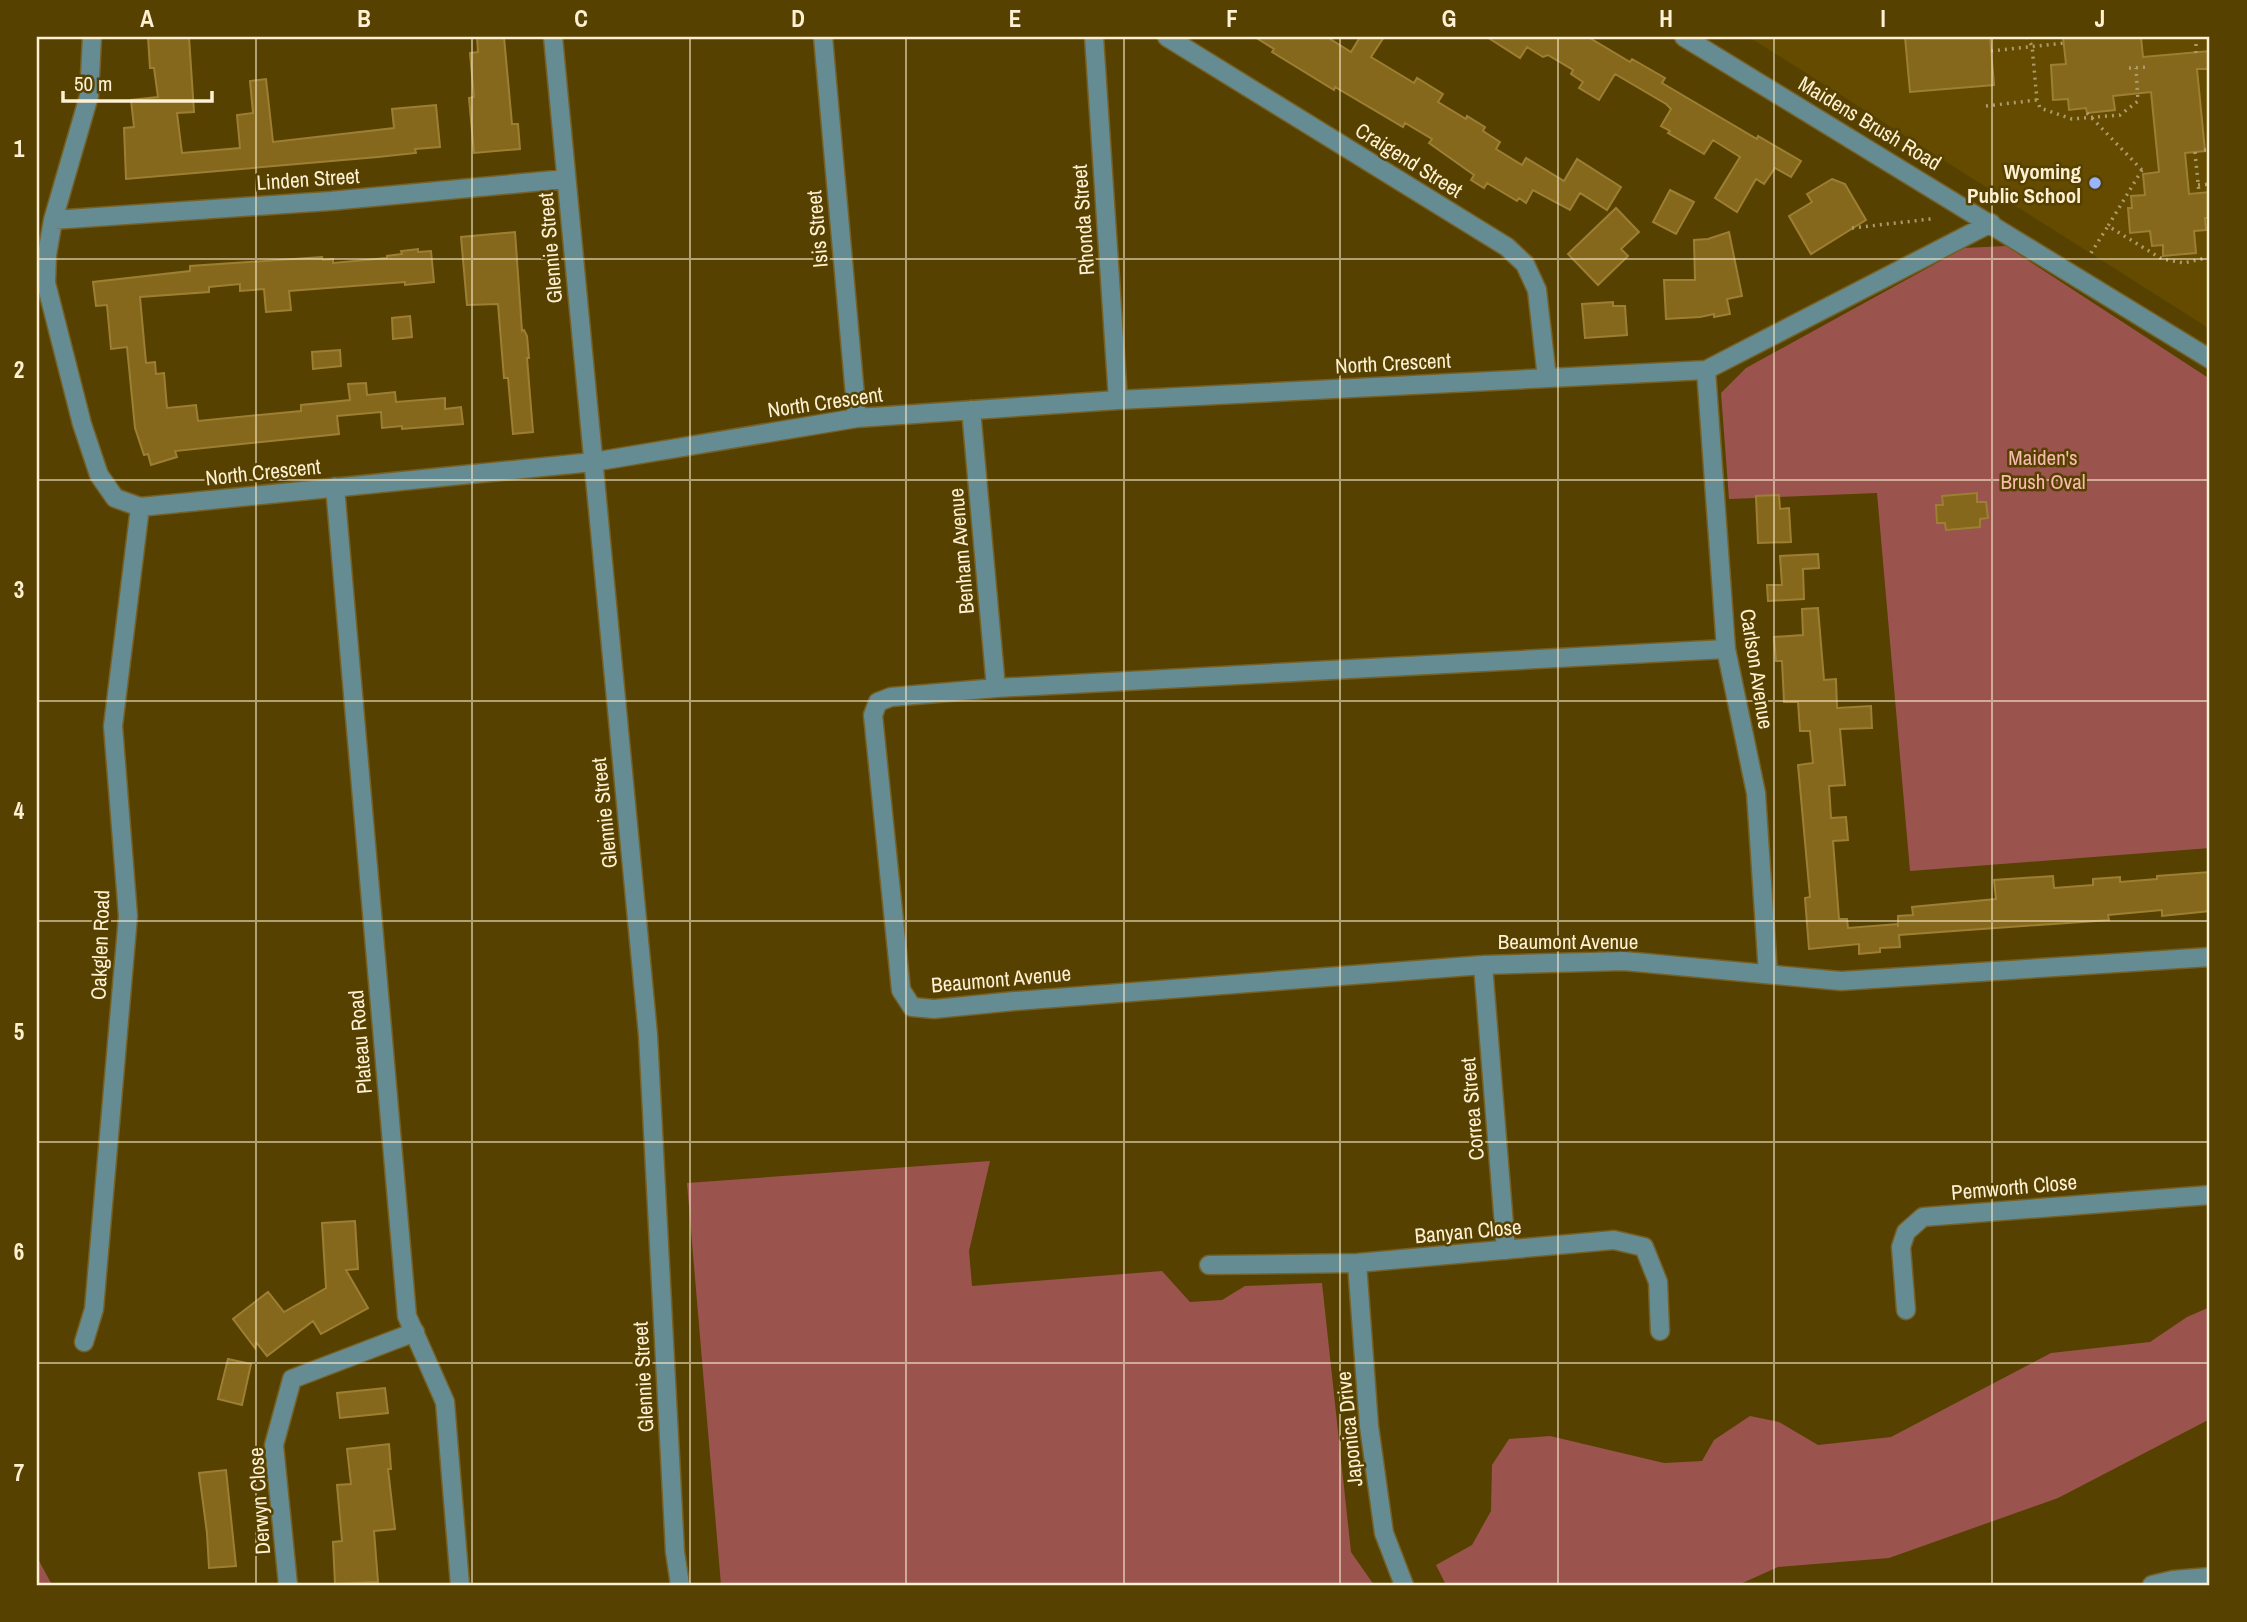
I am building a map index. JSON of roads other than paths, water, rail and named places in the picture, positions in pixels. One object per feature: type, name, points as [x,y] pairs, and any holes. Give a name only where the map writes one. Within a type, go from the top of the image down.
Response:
[{"type":"street","points":[[92,37],[89,96],[53,220],[46,282],[82,424],[99,475],[115,498],[141,507]]},
{"type":"street","name":"Glennie Street","points":[[553,37],[648,1035],[675,1552],[680,1585]]},
{"type":"street","name":"Isis Street","points":[[823,37],[857,418]]},
{"type":"street","name":"Rhonda Street","points":[[1094,37],[1118,400]]},
{"type":"street","name":"Craigend Street","points":[[1167,37],[1507,247],[1525,264],[1537,290],[1547,377]]},
{"type":"street","name":"Maidens Brush Road","points":[[1684,37],[2210,359]]},
{"type":"street","name":"Linden Street","points":[[53,220],[330,201],[566,179]]},
{"type":"street","name":"North Crescent","points":[[141,507],[593,462],[857,418],[1118,400],[1706,370],[1991,223]]},
{"type":"street","name":"Carlson Avenue","points":[[1706,370],[1726,649],[1756,793],[1768,974]]},
{"type":"street","name":"Benham Avenue","points":[[971,410],[996,688]]},
{"type":"street","name":"Plateau Road","points":[[335,487],[407,1316],[445,1402],[460,1585]]},
{"type":"street","name":"Oakglen Road","points":[[84,1342],[94,1309],[128,916],[113,726],[141,507]]},
{"type":"street","name":"Beaumont Avenue","points":[[1726,649],[996,688],[891,697],[878,702],[873,715],[901,990],[912,1007],[934,1009],[1483,965],[1624,961],[1841,981],[2210,957]]},
{"type":"street","name":"Correa Street","points":[[1483,965],[1506,1250]]},
{"type":"street","name":"Pemworth Close","points":[[1906,1310],[1900,1247],[1906,1232],[1923,1217],[2210,1195]]},
{"type":"street","name":"Banyan Close","points":[[1209,1265],[1357,1263],[1614,1240],[1644,1247],[1658,1282],[1660,1331]]},
{"type":"street","name":"Japonica Drive","points":[[1357,1263],[1369,1426],[1384,1533],[1405,1585]]},
{"type":"street","name":"Derwyn Close","points":[[288,1585],[274,1446],[292,1379],[415,1332]]},
{"type":"street","points":[[2152,1585],[2210,1577]]},
{"type":"place","name":"Wyoming Public School","points":[[2095,183]]},
{"type":"park label","name":"Maiden's Brush Oval","points":[[2043,469]]}]
